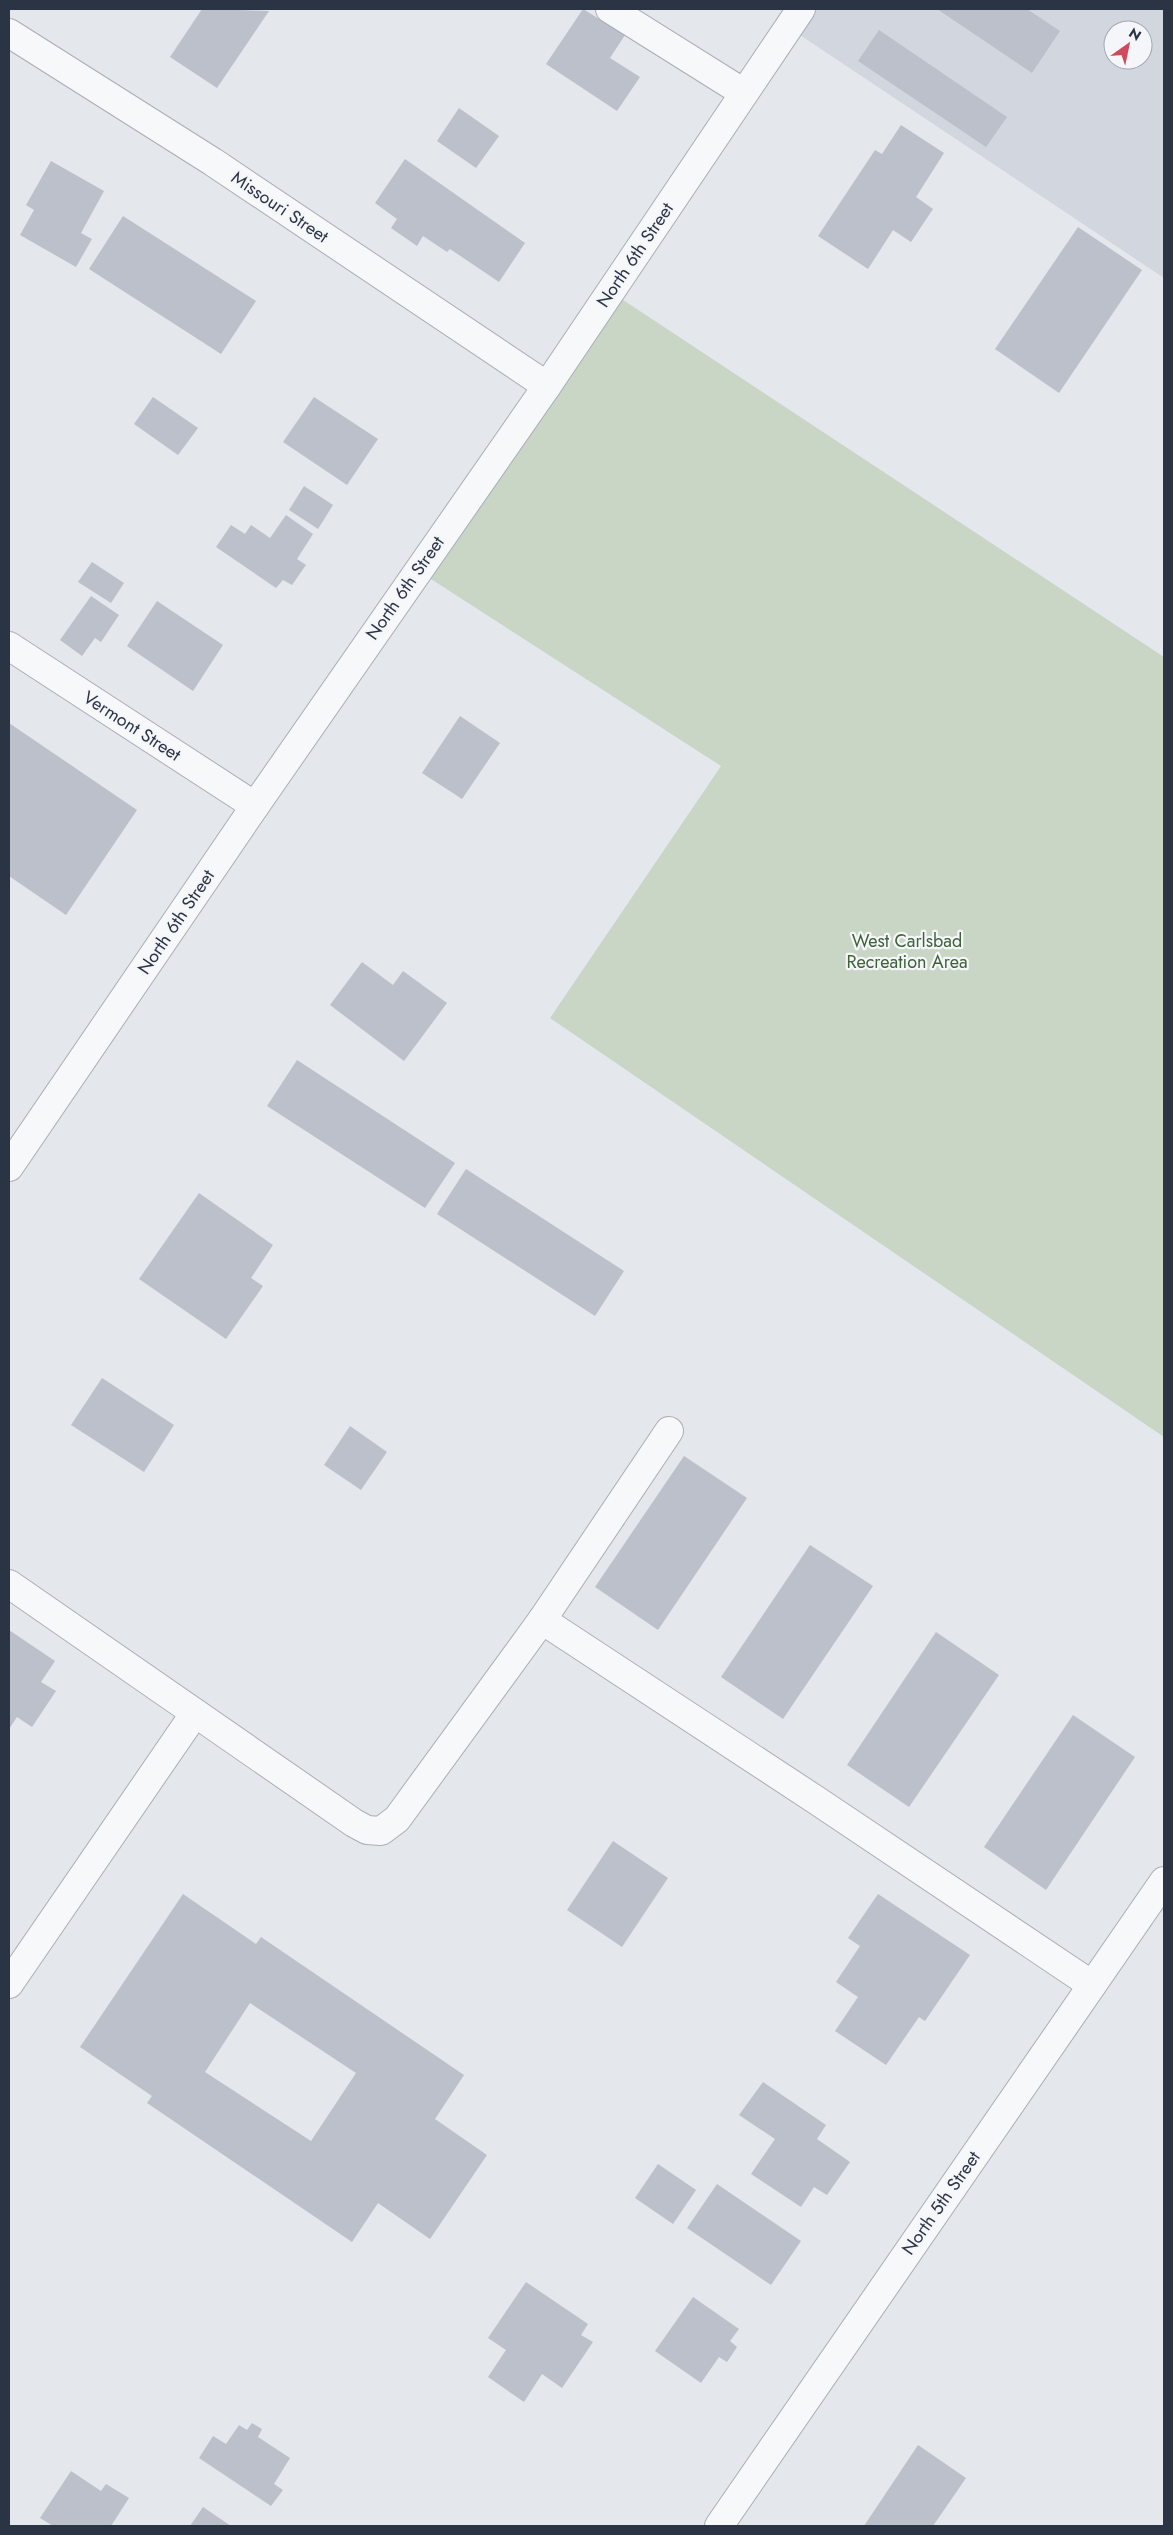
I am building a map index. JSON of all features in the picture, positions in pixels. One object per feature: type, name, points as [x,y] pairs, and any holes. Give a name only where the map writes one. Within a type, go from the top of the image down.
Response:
[{"type":"street","points":[[610,9],[744,93]]},
{"type":"street","name":"North 6th Street","points":[[9,1167],[255,806],[547,386],[801,9]]},
{"type":"street","name":"Missouri Street","points":[[9,33],[213,162],[547,386]]},
{"type":"street","name":"Vermont Street","points":[[9,646],[255,806]]},
{"type":"street","points":[[9,1584],[354,1823],[367,1830],[381,1831],[396,1819],[542,1620],[669,1431]]},
{"type":"street","points":[[542,1620],[816,1800],[1092,1985]]},
{"type":"street","points":[[9,1984],[195,1713]]},
{"type":"street","name":"North 5th Street","points":[[719,2526],[1164,1881]]},
{"type":"shaded area","points":[[801,9],[1164,9],[1164,278],[788,27]]},
{"type":"green space","name":"West Carlsbad Recreation Area","points":[[611,292],[1164,657],[1164,1437],[550,1018],[721,766],[417,570]]},
{"type":"building","points":[[202,9],[269,11],[217,88],[170,57]]},
{"type":"building","points":[[583,9],[625,35],[610,58],[640,77],[617,111],[546,64]]},
{"type":"building","points":[[937,9],[1027,9],[1060,31],[1032,73]]},
{"type":"building","points":[[879,30],[1007,117],[986,147],[858,61]]},
{"type":"building","points":[[459,108],[499,136],[476,168],[437,141]]},
{"type":"building","points":[[901,125],[944,153],[916,197],[933,209],[911,242],[893,230],[868,269],[818,236],[875,150],[882,154]]},
{"type":"building","points":[[405,159],[525,243],[499,282],[450,249],[447,252],[423,236],[417,246],[391,228],[397,219],[375,203]]},
{"type":"building","points":[[51,161],[104,191],[81,233],[92,239],[76,267],[20,235],[34,210],[26,205]]},
{"type":"building","points":[[123,216],[256,301],[221,354],[89,269]]},
{"type":"building","points":[[1078,227],[1142,270],[1059,393],[995,349]]},
{"type":"building","points":[[153,397],[198,428],[178,455],[134,424]]},
{"type":"building","points":[[314,397],[378,439],[347,485],[283,442]]},
{"type":"building","points":[[304,486],[333,505],[318,529],[289,510]]},
{"type":"building","points":[[286,515],[313,534],[297,559],[306,565],[292,585],[283,580],[276,588],[216,547],[231,525],[245,534],[251,525],[270,538]]},
{"type":"building","points":[[92,562],[124,583],[111,603],[78,582]]},
{"type":"building","points":[[91,596],[119,615],[101,642],[95,638],[82,656],[60,640]]},
{"type":"building","points":[[157,601],[223,645],[193,691],[127,646]]},
{"type":"building","points":[[460,716],[500,743],[462,799],[422,773]]},
{"type":"building","points":[[9,723],[137,810],[66,915],[9,876]]},
{"type":"building","points":[[362,962],[393,985],[403,971],[447,1003],[404,1061],[330,1005]]},
{"type":"building","points":[[297,1060],[455,1163],[425,1208],[267,1106]]},
{"type":"building","points":[[466,1169],[624,1271],[595,1316],[437,1214]]},
{"type":"building","points":[[199,1193],[273,1245],[251,1278],[263,1286],[226,1339],[139,1279]]},
{"type":"building","points":[[102,1378],[174,1425],[144,1472],[71,1425]]},
{"type":"building","points":[[350,1426],[387,1452],[361,1490],[324,1465]]},
{"type":"building","points":[[684,1456],[747,1498],[658,1630],[595,1587]]},
{"type":"building","points":[[810,1545],[873,1586],[783,1719],[721,1677]]},
{"type":"building","points":[[9,1630],[55,1661],[41,1682],[56,1691],[32,1727],[17,1717],[9,1729]]},
{"type":"building","points":[[936,1632],[999,1675],[909,1807],[847,1765]]},
{"type":"building","points":[[1073,1715],[1135,1757],[1046,1890],[984,1847]]},
{"type":"building","points":[[613,1841],[668,1878],[622,1947],[567,1910]]},
{"type":"building","points":[[183,1894],[256,1944],[261,1937],[464,2075],[435,2119],[487,2155],[430,2239],[378,2203],[352,2242],[147,2103],[152,2096],[80,2047]],"holes":[[[250,2003],[356,2073],[311,2141],[205,2072]]]},
{"type":"building","points":[[878,1894],[970,1955],[925,2021],[919,2017],[886,2065],[835,2031],[858,1997],[836,1982],[860,1946],[848,1938]]},
{"type":"building","points":[[763,2082],[826,2125],[817,2139],[850,2162],[827,2195],[814,2187],[801,2207],[751,2174],[775,2139],[739,2115]]},
{"type":"building","points":[[658,2164],[696,2190],[673,2224],[635,2198]]},
{"type":"building","points":[[717,2184],[801,2241],[771,2285],[687,2228]]},
{"type":"building","points":[[526,2282],[588,2324],[581,2335],[593,2342],[562,2388],[542,2374],[524,2402],[488,2377],[506,2350],[488,2338]]},
{"type":"building","points":[[693,2297],[739,2329],[730,2341],[737,2347],[727,2362],[719,2357],[701,2383],[655,2351]]},
{"type":"building","points":[[252,2423],[262,2429],[258,2437],[290,2458],[274,2484],[283,2490],[271,2506],[199,2458],[213,2436],[226,2444],[239,2425],[247,2430]]},
{"type":"building","points":[[918,2445],[966,2478],[933,2526],[864,2526]]},
{"type":"building","points":[[71,2471],[101,2491],[106,2484],[129,2498],[111,2526],[53,2526],[40,2518]]},
{"type":"building","points":[[203,2507],[231,2526],[190,2526]]}]
